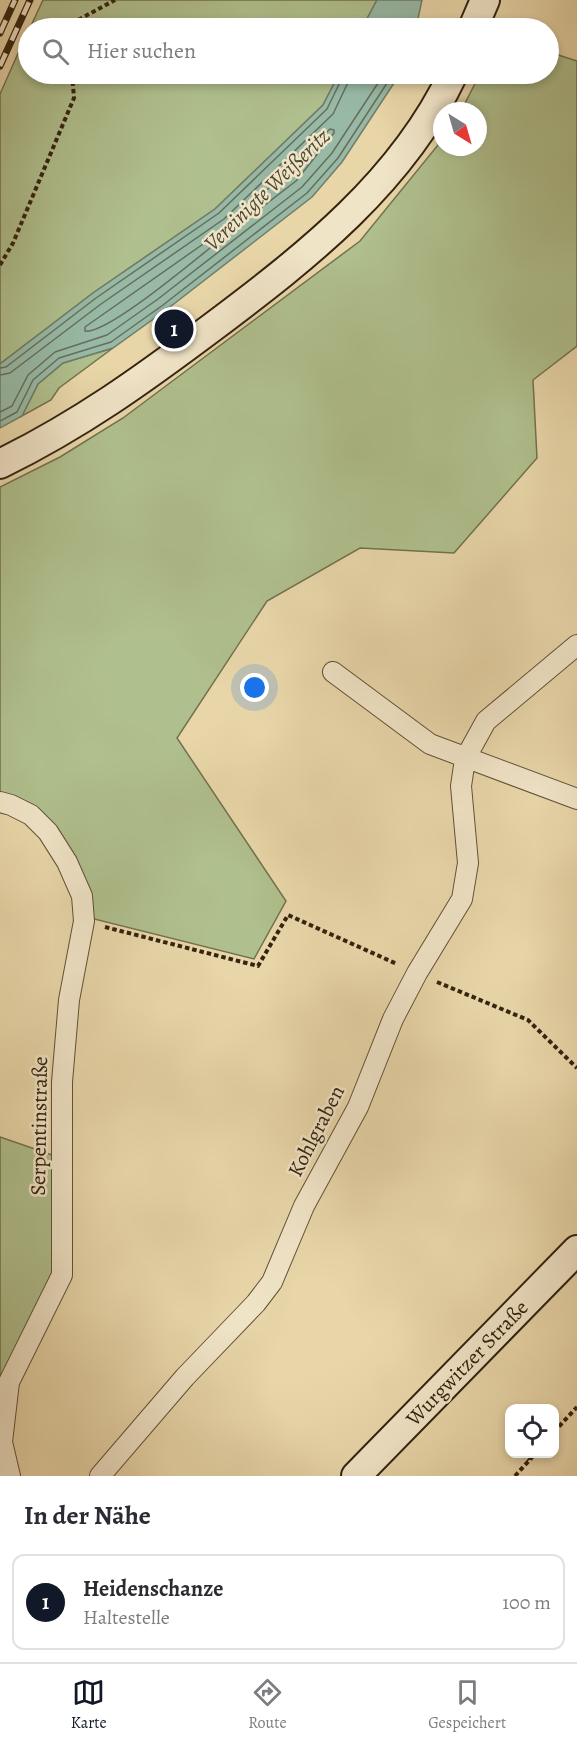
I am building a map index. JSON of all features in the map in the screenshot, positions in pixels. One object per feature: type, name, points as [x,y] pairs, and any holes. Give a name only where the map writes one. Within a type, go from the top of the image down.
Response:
[{"type":"main road","points":[[477,18],[485,0]]},
{"type":"main road","points":[[0,464],[64,431],[129,389],[310,251],[359,206],[393,166],[420,129],[447,84]]},
{"type":"main road","name":"Wurgwitzer Straße","points":[[356,1476],[577,1250]]},
{"type":"street","name":"Kohlgraben","points":[[100,1476],[136,1432],[256,1303],[272,1282],[304,1206],[358,1107],[378,1053],[417,974],[462,899],[468,863],[462,786],[465,759],[486,721],[577,645]]},
{"type":"street","points":[[333,672],[430,744],[577,799]]},
{"type":"street","name":"Serpentinstraße","points":[[0,802],[31,815],[48,832],[67,862],[82,896],[84,921],[69,1000],[62,1082],[62,1275],[9,1382],[2,1442],[10,1476]]},
{"type":"path","points":[[82,18],[115,0]]},
{"type":"path","points":[[0,265],[13,243],[74,98],[73,84]]},
{"type":"path","points":[[84,921],[258,966],[288,915],[417,974],[528,1020],[577,1068]]},
{"type":"path","points":[[559,1427],[577,1407]]},
{"type":"path","points":[[515,1476],[529,1460],[527,1458]]},
{"type":"green space","points":[[43,0],[377,0],[367,18],[35,18]]},
{"type":"green space","points":[[18,54],[18,84],[334,84],[323,105],[215,209],[93,293],[0,364],[0,94]]},
{"type":"green space","points":[[559,55],[577,61],[577,346],[533,380],[537,458],[454,553],[360,548],[267,601],[177,738],[286,901],[254,959],[94,919],[87,892],[71,856],[0,796],[0,487],[60,457],[123,418],[360,241],[433,151],[433,156],[487,156],[487,102],[466,102],[475,84],[559,84]]},
{"type":"green space","points":[[113,348],[59,388],[51,400],[22,416],[38,384],[63,363]]},
{"type":"green space","points":[[0,1137],[61,1158],[62,1275],[9,1382],[0,1476]]},
{"type":"water","points":[[377,0],[422,0],[418,18],[367,18]]},
{"type":"water","name":"Vereinigte Weißeritz","points":[[334,84],[393,84],[342,162],[312,197],[113,348],[63,363],[38,384],[22,416],[0,428],[0,364],[93,293],[215,209],[323,105]]},
{"type":"railway","points":[[0,33],[15,0]]},
{"type":"railway","points":[[22,18],[30,0]]},
{"type":"railway","points":[[0,66],[18,26]]},
{"type":"place","name":"Heidenschanze","points":[[174,329]]}]
